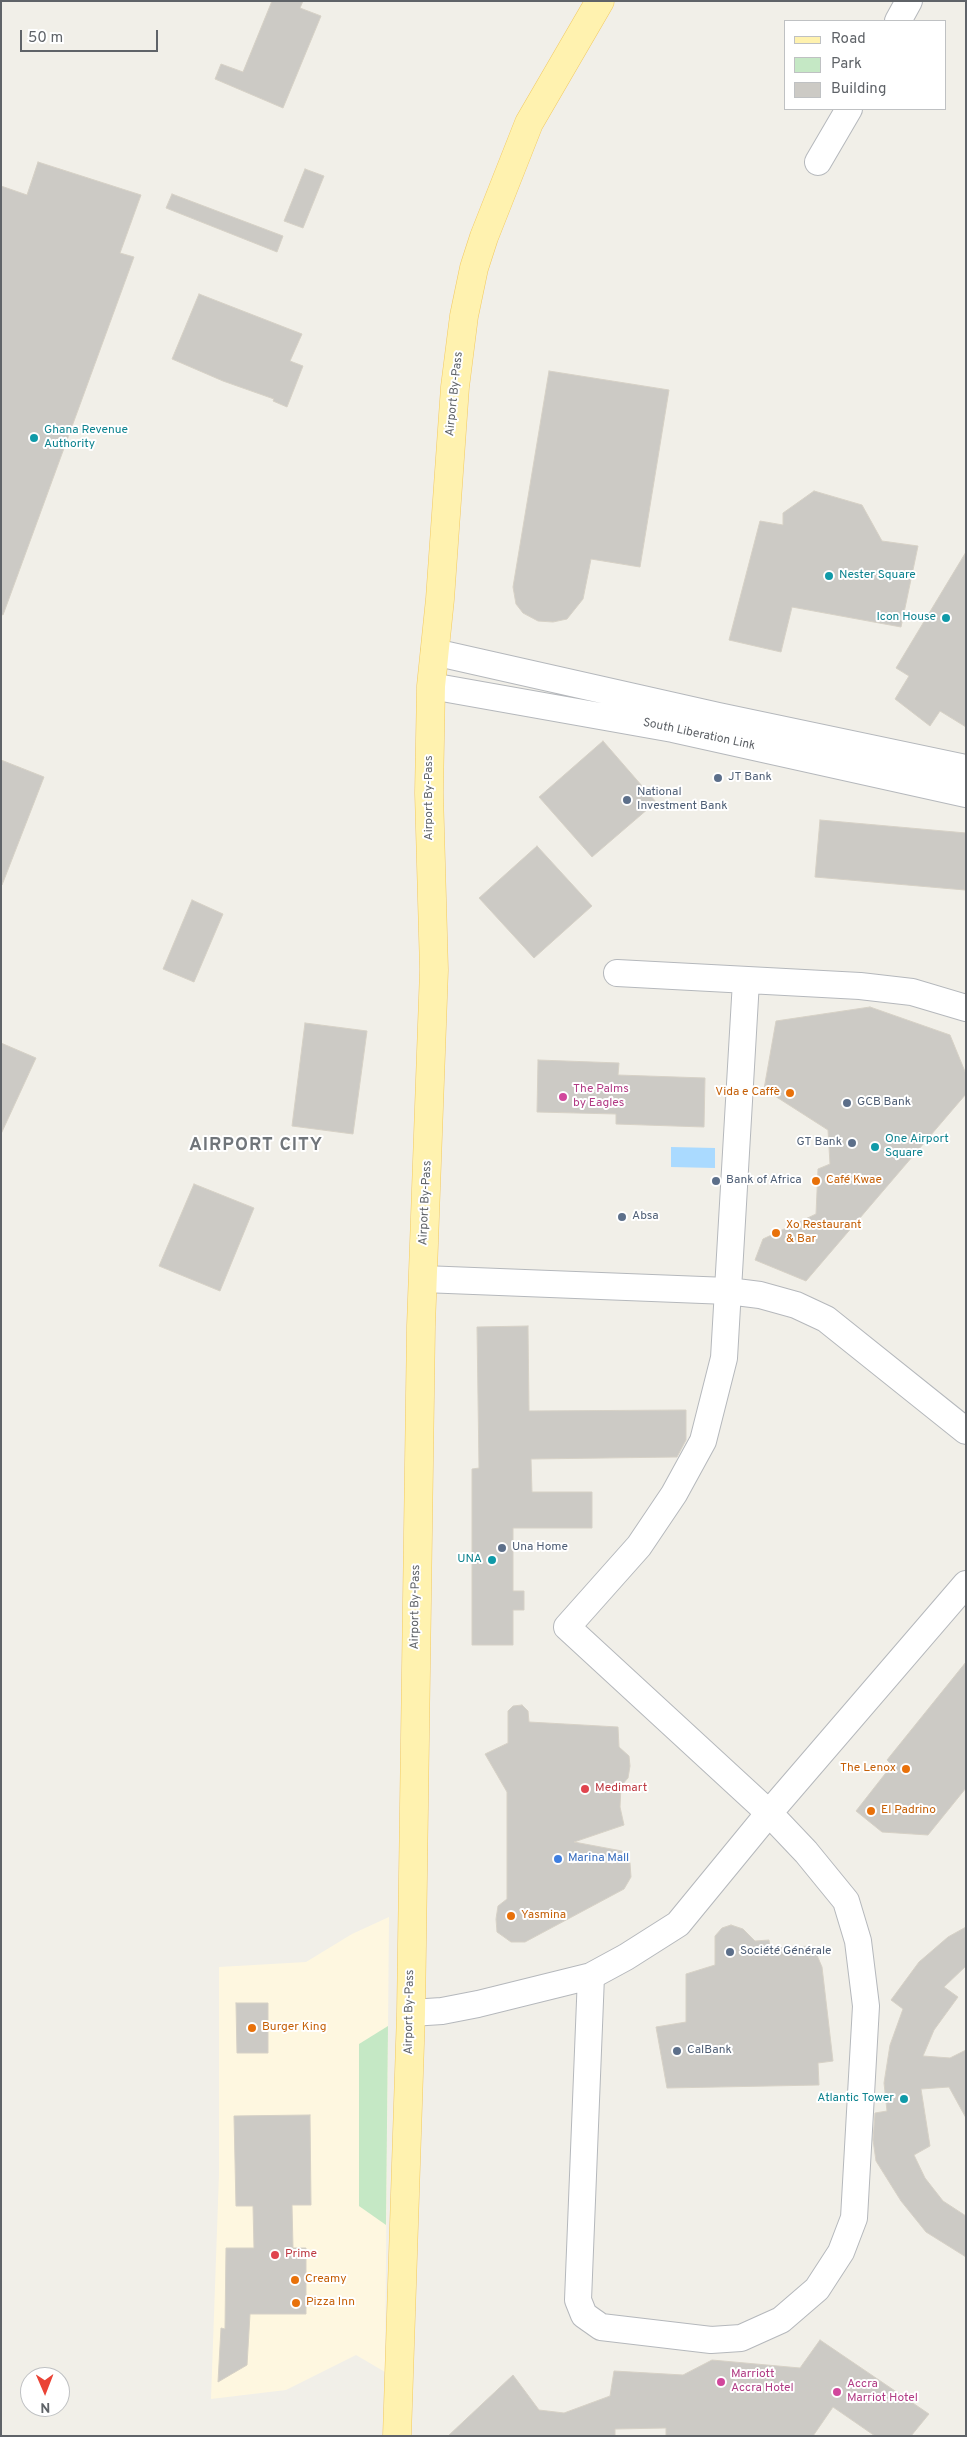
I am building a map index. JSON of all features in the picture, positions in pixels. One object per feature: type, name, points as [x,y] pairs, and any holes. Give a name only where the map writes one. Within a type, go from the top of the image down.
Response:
[{"type":"main road","name":"Airport By-Pass","points":[[397,2436],[411,2013],[423,1280],[434,970],[429,793],[431,686],[454,387],[464,316],[474,268],[501,192],[529,123],[600,1]]},
{"type":"street","points":[[899,20],[909,1]]},
{"type":"street","points":[[818,162],[848,110]]},
{"type":"street","name":"South Liberation Link","points":[[434,652],[718,716],[966,768]]},
{"type":"street","name":"South Liberation Link","points":[[431,686],[673,729],[966,794]]},
{"type":"street","points":[[617,973],[860,986],[912,992],[966,1008]]},
{"type":"street","points":[[591,1976],[578,2300],[584,2315],[601,2327],[711,2340],[741,2338],[781,2320],[817,2289],[841,2252],[854,2218],[866,2006],[858,1941],[846,1901],[806,1852],[769,1813],[567,1627],[639,1546],[674,1494],[704,1441],[724,1358],[746,981]]},
{"type":"street","points":[[423,1280],[728,1291],[760,1295],[796,1305],[826,1319],[966,1431]]},
{"type":"street","points":[[411,2013],[442,2011],[478,2004],[591,1976],[626,1957],[678,1924],[769,1813],[966,1584]]},
{"type":"shaded area","points":[[389,1917],[385,2372],[356,2355],[286,2390],[211,2399],[219,2174],[219,1967],[306,1962],[352,1934]]},
{"type":"green space","points":[[388,2026],[386,2225],[359,2206],[359,2044]]},
{"type":"water","points":[[671,1147],[715,1148],[715,1168],[671,1167]]},
{"type":"building","points":[[272,1],[303,1],[300,8],[321,16],[283,108],[215,79],[221,64],[243,72]]},
{"type":"building","name":"Ghana Revenue Authority","points":[[38,162],[141,195],[120,253],[134,257],[3,615],[1,614],[1,186],[27,195]]},
{"type":"building","points":[[305,169],[324,176],[303,228],[284,221]]},
{"type":"building","points":[[172,194],[283,236],[277,252],[166,208]]},
{"type":"building","points":[[199,294],[302,334],[290,361],[303,366],[287,407],[273,401],[274,399],[223,381],[172,359]]},
{"type":"building","points":[[549,371],[669,390],[640,567],[591,559],[583,599],[567,619],[553,622],[538,621],[523,613],[516,604],[513,587]]},
{"type":"building","name":"Nester Square","points":[[814,491],[862,505],[882,541],[918,546],[901,627],[792,607],[781,652],[729,640],[760,521],[783,525],[783,513]]},
{"type":"building","name":"Icon House","points":[[966,552],[966,727],[940,711],[930,726],[895,699],[909,676],[896,668]]},
{"type":"building","points":[[603,741],[656,802],[592,857],[539,797]]},
{"type":"building","points":[[1,760],[44,777],[2,885],[1,885]]},
{"type":"building","points":[[820,820],[966,833],[965,890],[815,877]]},
{"type":"building","points":[[537,846],[592,906],[534,958],[479,898]]},
{"type":"building","points":[[192,900],[223,914],[194,982],[163,969]]},
{"type":"building","name":"One Airport Square","points":[[870,1007],[950,1035],[966,1074],[966,1094],[806,1281],[755,1260],[763,1239],[816,1214],[818,1169],[830,1164],[828,1130],[764,1089],[776,1021]]},
{"type":"building","points":[[305,1023],[367,1031],[353,1134],[292,1126]]},
{"type":"building","points":[[1,1043],[36,1058],[1,1134]]},
{"type":"building","points":[[538,1060],[619,1063],[618,1075],[705,1078],[704,1127],[616,1124],[616,1114],[537,1112]]},
{"type":"building","points":[[194,1184],[254,1208],[220,1291],[159,1266]]},
{"type":"building","points":[[528,1326],[529,1411],[686,1410],[686,1440],[677,1457],[531,1459],[532,1492],[592,1492],[592,1528],[513,1528],[513,1591],[524,1591],[524,1610],[513,1610],[513,1645],[472,1645],[472,1469],[479,1468],[477,1327]]},
{"type":"building","points":[[966,1662],[966,1788],[928,1835],[882,1832],[856,1811],[892,1765],[887,1760]]},
{"type":"building","points":[[522,1705],[528,1711],[529,1722],[618,1727],[619,1747],[629,1756],[630,1766],[628,1778],[621,1786],[620,1807],[624,1825],[574,1842],[622,1851],[630,1863],[631,1877],[624,1889],[525,1942],[511,1942],[497,1932],[496,1919],[498,1906],[507,1899],[507,1792],[485,1754],[508,1743],[508,1711],[513,1706]]},
{"type":"building","points":[[731,1925],[743,1929],[755,1941],[769,1940],[770,1948],[813,1946],[822,1967],[833,2061],[818,2063],[819,2085],[667,2088],[656,2027],[686,2022],[686,1974],[715,1965],[715,1936],[722,1928]]},
{"type":"building","name":"Atlantic Tower","points":[[966,1927],[966,1966],[944,1987],[958,1997],[934,2030],[923,2056],[950,2058],[966,2050],[966,2118],[949,2087],[921,2089],[930,2146],[914,2155],[925,2178],[943,2201],[966,2216],[966,2257],[926,2232],[901,2201],[876,2161],[873,2140],[875,2113],[887,2111],[884,2083],[890,2045],[903,2009],[891,2000],[919,1962],[948,1937]]},
{"type":"building","name":"Burger King","points":[[236,2003],[268,2003],[268,2053],[237,2053]]},
{"type":"building","points":[[310,2115],[311,2205],[292,2205],[293,2248],[306,2248],[306,2314],[250,2314],[247,2365],[218,2382],[221,2328],[225,2329],[226,2248],[254,2248],[253,2206],[236,2206],[234,2116]]},
{"type":"building","points":[[820,2340],[929,2414],[911,2436],[875,2436],[833,2407],[813,2436],[666,2436],[666,2428],[615,2429],[615,2436],[448,2436],[513,2375],[539,2410],[564,2413],[610,2396],[614,2371],[683,2375],[712,2360],[800,2368]]},
{"type":"place","name":"Ghana Revenue Authority","points":[[34,438]]},
{"type":"place","name":"Nester Square","points":[[829,576]]},
{"type":"place","name":"Icon House","points":[[946,618]]},
{"type":"place","name":"JT Bank","points":[[718,778]]},
{"type":"place","name":"National Investment Bank","points":[[627,800]]},
{"type":"place","name":"Vida e Caffè","points":[[790,1093]]},
{"type":"place","name":"The Palms by Eagles","points":[[563,1097]]},
{"type":"place","name":"GCB Bank","points":[[847,1103]]},
{"type":"place","name":"GT Bank","points":[[852,1143]]},
{"type":"place","name":"One Airport Square","points":[[875,1147]]},
{"type":"place","name":"Bank of Africa","points":[[716,1181]]},
{"type":"place","name":"Café Kwae","points":[[816,1181]]},
{"type":"place","name":"Absa","points":[[622,1217]]},
{"type":"place","name":"Xo Restaurant & Bar","points":[[776,1233]]},
{"type":"place","name":"Una Home","points":[[502,1548]]},
{"type":"place","name":"UNA","points":[[492,1560]]},
{"type":"place","name":"The Lenox","points":[[906,1769]]},
{"type":"place","name":"Medimart","points":[[585,1789]]},
{"type":"place","name":"El Padrino","points":[[871,1811]]},
{"type":"place","name":"Marina Mall","points":[[558,1859]]},
{"type":"place","name":"Yasmina","points":[[511,1916]]},
{"type":"place","name":"Société Générale","points":[[730,1952]]},
{"type":"place","name":"Burger King","points":[[252,2028]]},
{"type":"place","name":"CalBank","points":[[677,2051]]},
{"type":"place","name":"Atlantic Tower","points":[[904,2099]]},
{"type":"place","name":"Prime","points":[[275,2255]]},
{"type":"place","name":"Creamy","points":[[295,2280]]},
{"type":"place","name":"Pizza Inn","points":[[296,2303]]},
{"type":"place","name":"Marriott Accra Hotel","points":[[721,2382]]},
{"type":"place","name":"Accra Marriot Hotel","points":[[837,2392]]},
{"type":"district","name":"AIRPORT CITY","points":[[256,1146]]}]
